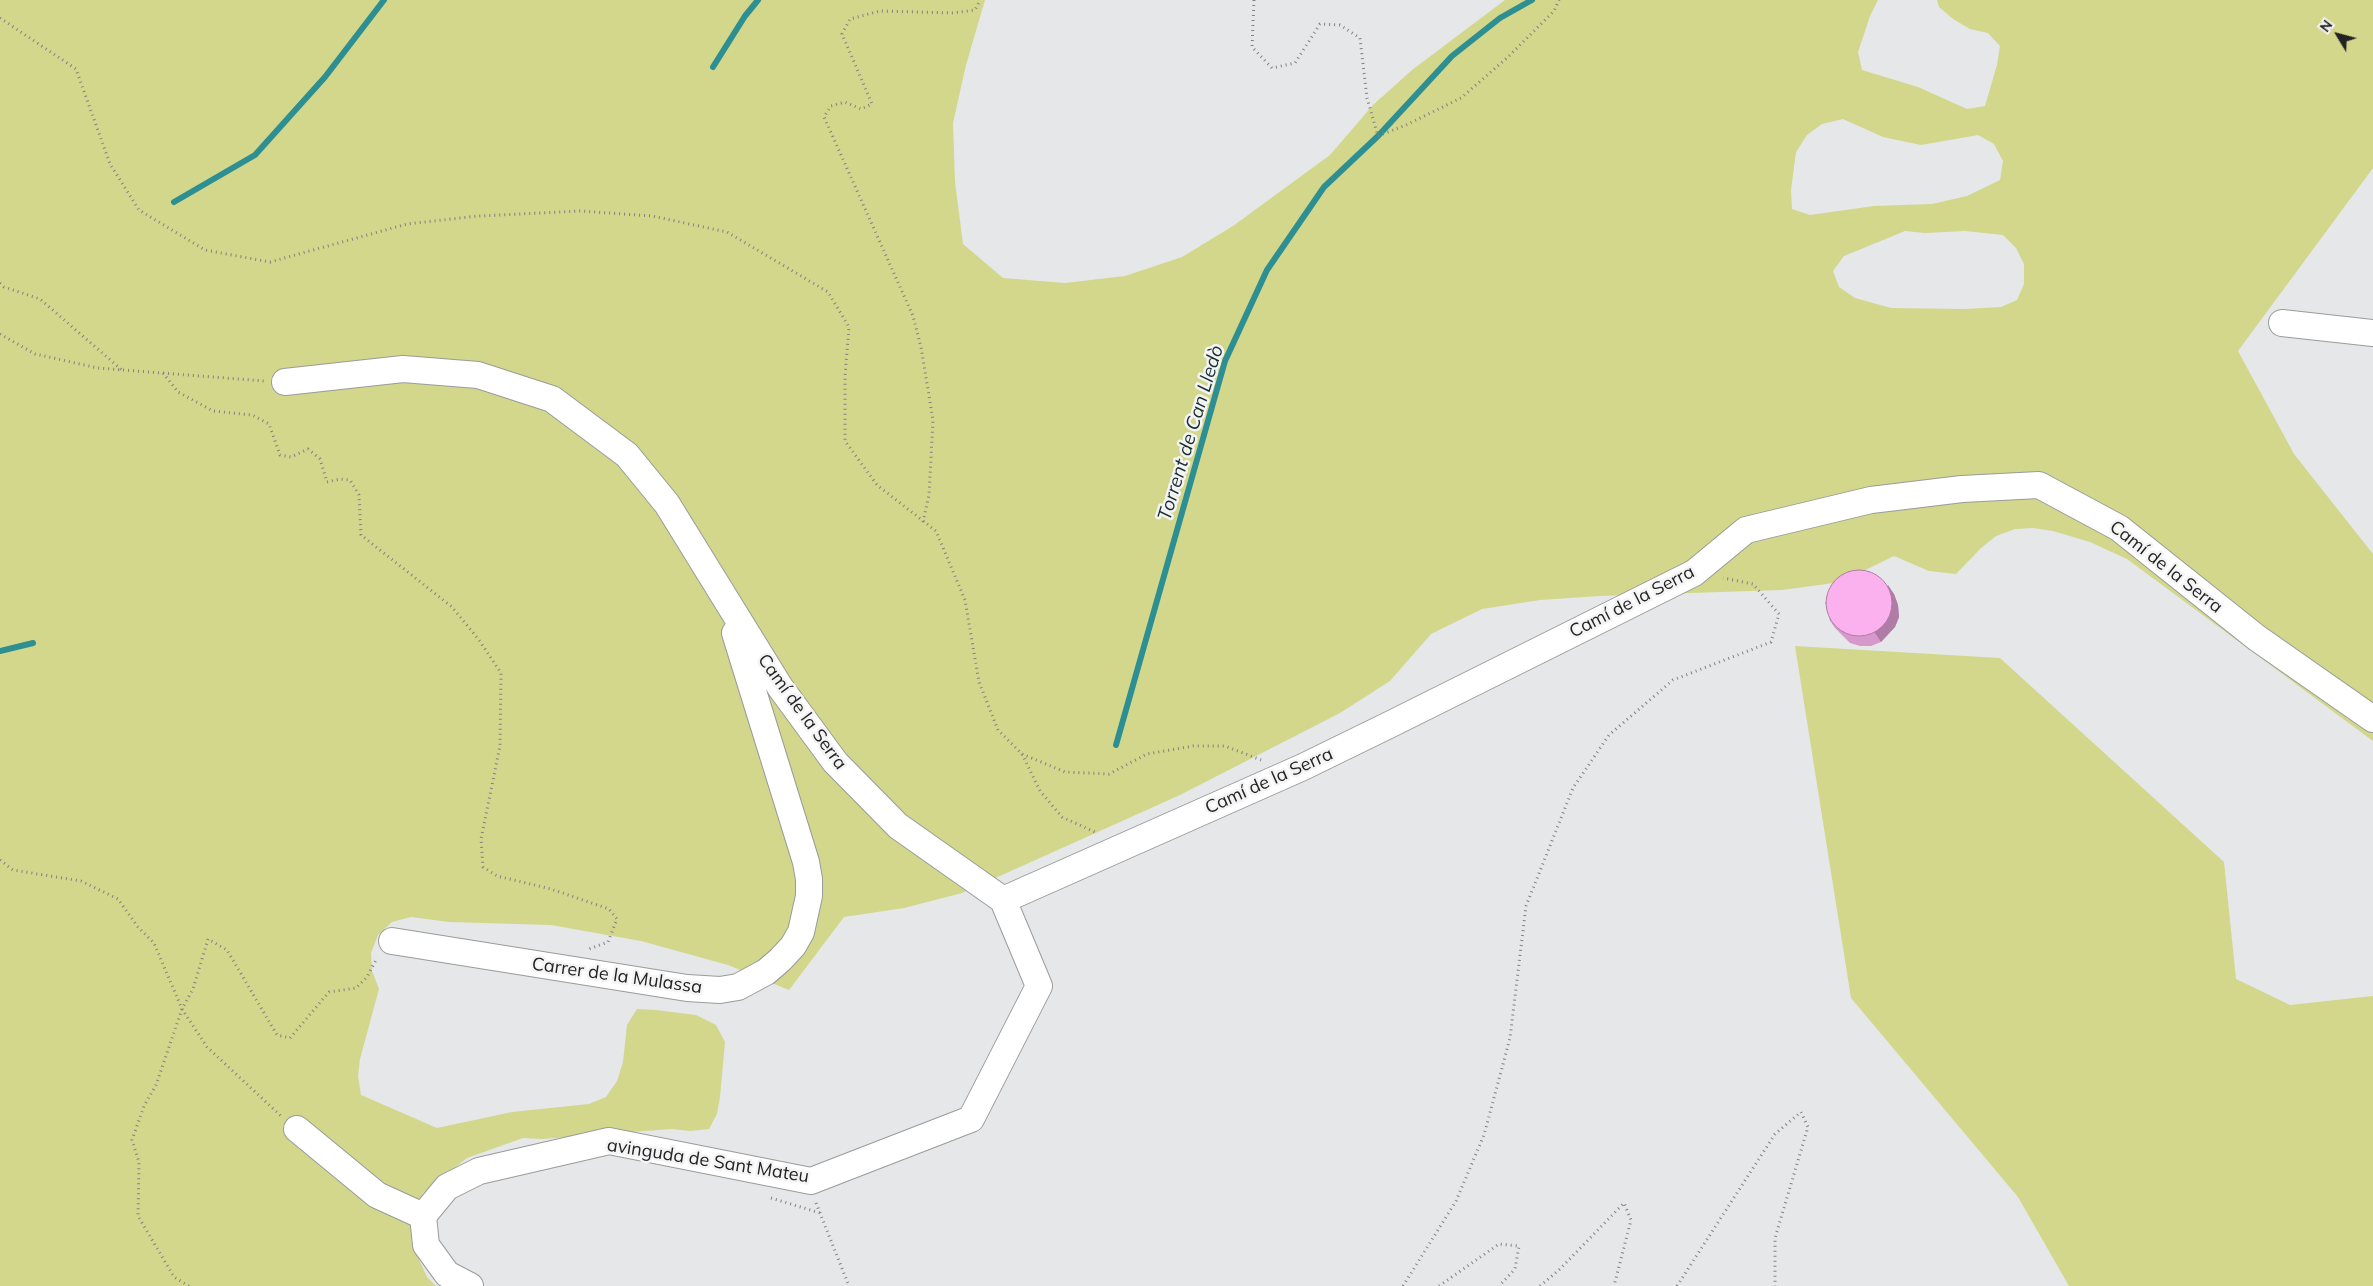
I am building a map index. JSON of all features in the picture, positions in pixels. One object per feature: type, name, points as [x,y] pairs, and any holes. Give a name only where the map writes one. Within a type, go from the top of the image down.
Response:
[{"type":"street","points":[[2282,323],[2373,333]]},
{"type":"street","name":"Camí de la Serra","points":[[285,382],[403,368],[478,375],[552,399],[627,455],[667,504],[780,687],[835,762],[898,826],[1003,900],[1303,767],[1694,572],[1746,530],[1871,500],[1962,490],[2039,485],[2119,528],[2257,638],[2373,719]]},
{"type":"street","name":"Carrer de la Mulassa","points":[[392,941],[687,988],[720,990],[738,987],[766,972],[780,960],[793,946],[801,932],[810,896],[809,879],[806,862],[724,596]]},
{"type":"street","name":"avinguda de Sant Mateu","points":[[423,1216],[447,1187],[480,1171],[609,1141],[811,1181],[971,1119],[1039,986],[1003,900]]},
{"type":"street","points":[[297,1129],[377,1195],[423,1216],[426,1245],[447,1274],[470,1286]]},
{"type":"path","points":[[923,522],[929,495],[932,420],[921,347],[913,316],[866,216],[824,117],[831,106],[845,102],[862,110],[872,104],[842,34],[850,19],[880,10],[953,13],[975,10],[980,0]]},
{"type":"path","points":[[1254,0],[1252,47],[1272,68],[1295,63],[1320,24],[1340,25],[1360,38],[1367,98],[1378,136],[1406,125],[1462,98],[1548,18],[1559,0]]},
{"type":"path","points":[[0,18],[76,69],[110,164],[139,210],[205,250],[270,262],[407,224],[478,216],[580,211],[652,216],[727,232],[828,292],[849,326],[844,376],[845,441],[877,485],[936,531],[966,600],[979,682],[998,730],[1022,754],[1040,792],[1062,817],[1126,846]]},
{"type":"path","points":[[0,283],[4,287],[40,299],[122,370]]},
{"type":"path","points":[[0,334],[35,354],[98,368],[285,382]]},
{"type":"path","points":[[163,373],[178,392],[213,411],[252,415],[269,424],[280,455],[290,457],[308,449],[320,459],[327,482],[340,479],[350,480],[359,495],[361,535],[452,607],[479,640],[501,673],[500,746],[488,797],[482,839],[483,867],[497,876],[551,889],[609,909],[617,919],[608,942],[583,951]]},
{"type":"path","points":[[1404,1286],[1456,1201],[1484,1135],[1510,1038],[1526,906],[1573,788],[1609,735],[1673,680],[1771,642],[1779,614],[1753,584],[1694,572]]},
{"type":"path","points":[[1022,754],[1065,772],[1109,774],[1147,754],[1193,746],[1225,746],[1265,761]]},
{"type":"path","points":[[0,860],[12,870],[81,881],[118,898],[138,927],[154,943],[182,1009],[207,1047],[250,1089],[297,1129]]},
{"type":"path","points":[[189,1286],[174,1278],[138,1216],[139,1162],[132,1140],[144,1106],[156,1085],[182,1009],[193,989],[208,939],[227,950],[277,1035],[290,1038],[329,992],[356,988],[367,977],[381,950],[392,941]]},
{"type":"path","points":[[1677,1286],[1775,1134],[1801,1112],[1808,1127],[1775,1238],[1774,1286]]},
{"type":"path","points":[[1540,1286],[1560,1269],[1624,1203],[1631,1220],[1614,1286]]},
{"type":"path","points":[[820,1213],[849,1286]]},
{"type":"path","points":[[1439,1286],[1499,1244],[1519,1246],[1515,1269],[1499,1286]]},
{"type":"green space","points":[[0,0],[985,0],[966,65],[953,123],[955,182],[963,244],[1003,278],[1065,283],[1125,276],[1182,257],[1233,226],[1330,155],[1373,105],[1412,70],[1505,0],[1878,0],[1870,16],[1858,52],[1862,70],[1918,87],[1967,109],[1985,106],[1997,65],[2000,46],[1988,33],[1970,29],[1953,19],[1939,7],[1937,0],[2373,0],[2373,168],[2238,351],[2294,454],[2373,554],[2373,741],[2127,559],[2090,542],[2053,531],[2033,528],[2015,529],[1996,536],[1981,548],[1956,574],[1929,571],[1894,556],[1841,582],[1782,590],[1599,596],[1540,600],[1482,609],[1431,634],[1390,681],[1340,713],[1180,795],[962,893],[904,908],[844,917],[789,990],[728,965],[641,941],[551,925],[449,922],[411,917],[392,922],[378,935],[371,953],[372,971],[379,989],[360,1059],[358,1076],[361,1095],[437,1128],[512,1112],[589,1104],[606,1097],[617,1081],[623,1062],[627,1025],[637,1009],[696,1015],[716,1025],[725,1042],[717,1114],[709,1129],[690,1131],[671,1129],[542,1139],[523,1138],[467,1158],[423,1193],[411,1226],[412,1244],[427,1277],[436,1286],[0,1286]],"holes":[[[1843,119],[1883,137],[1921,145],[1978,135],[1994,144],[2003,161],[2000,180],[1967,196],[1932,204],[1874,206],[1810,215],[1792,209],[1791,190],[1796,152],[1807,135],[1822,124]],[[1905,231],[1925,233],[1965,231],[2003,235],[2016,248],[2024,264],[2024,284],[2017,300],[2001,307],[1965,309],[1891,308],[1855,298],[1839,287],[1833,271],[1844,256]]]},
{"type":"green space","points":[[1795,646],[2000,658],[2224,862],[2236,979],[2290,1005],[2373,996],[2373,1286],[2069,1286],[2018,1197],[1851,998]]},
{"type":"building","points":[[1853,570],[1865,570],[1877,575],[1887,585],[1892,597],[1890,616],[1877,631],[1865,636],[1853,636],[1841,631],[1831,621],[1826,609],[1826,597],[1831,585],[1841,575]]},
{"type":"waterway","points":[[174,202],[255,155],[325,77],[384,0]]},
{"type":"waterway","points":[[713,67],[745,16],[758,0]]},
{"type":"waterway","name":"Torrent de Can Lledò","points":[[1116,745],[1225,361],[1267,270],[1324,187],[1378,136],[1452,56],[1500,18],[1532,0]]},
{"type":"waterway","points":[[0,651],[33,643]]}]
